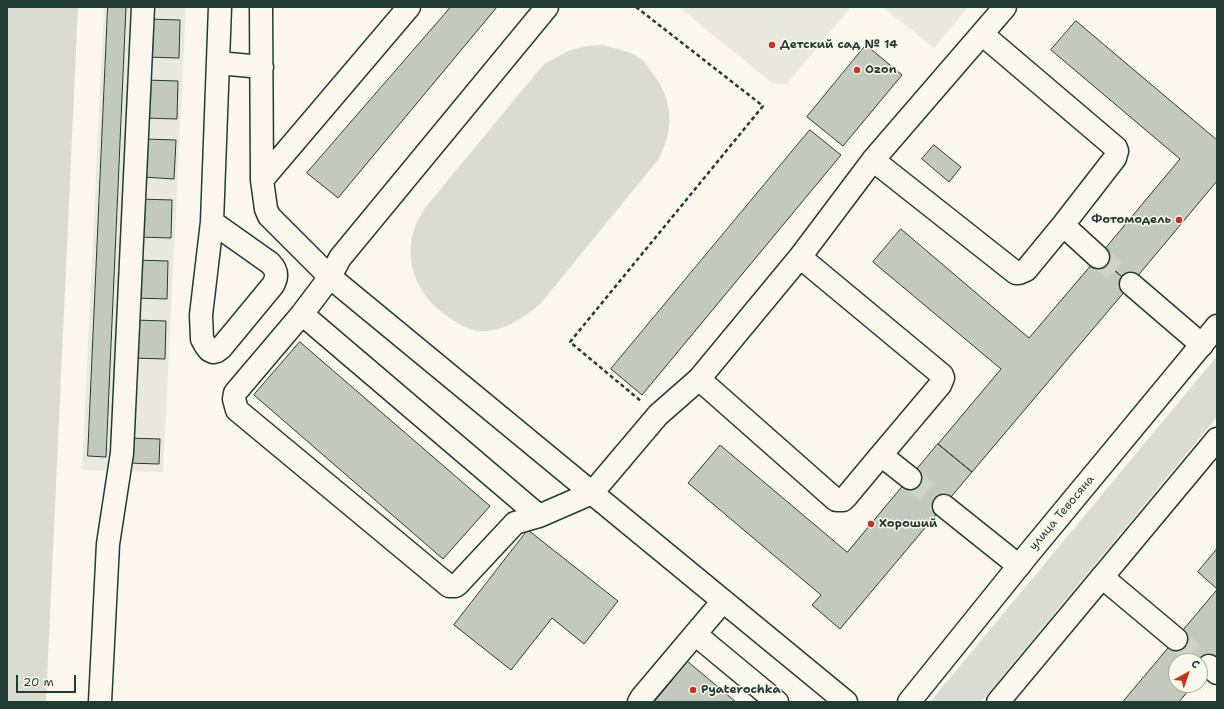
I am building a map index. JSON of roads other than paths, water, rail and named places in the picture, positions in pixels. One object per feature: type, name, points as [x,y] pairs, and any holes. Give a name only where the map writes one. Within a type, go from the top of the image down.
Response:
[{"type":"main road","points":[[100,702],[108,544],[122,454],[143,7]]},
{"type":"main road","points":[[212,222],[270,263],[275,267],[277,273],[276,280],[273,285],[221,348],[218,351],[213,352],[206,346],[202,339],[201,314],[212,222],[220,7]]},
{"type":"main road","points":[[262,7],[262,180],[266,209],[270,216],[330,277],[846,702]]},
{"type":"main road","points":[[262,180],[409,7]]},
{"type":"main road","points":[[547,7],[340,258],[330,277],[302,314],[236,393],[234,399],[237,410],[449,586],[458,584],[515,523],[539,516],[592,493],[658,415],[699,379],[800,257],[873,160],[1005,7]]},
{"type":"main road","points":[[873,160],[1016,273],[1026,270],[1115,158],[1117,151],[1116,148],[982,34]]},
{"type":"main road","points":[[218,63],[262,67]]},
{"type":"main road","points":[[1063,225],[1098,257]]},
{"type":"main road","points":[[699,379],[836,500],[843,500],[846,497],[940,385],[943,378],[942,375],[800,257]]},
{"type":"main road","points":[[1131,284],[1202,345]]},
{"type":"main road","points":[[302,314],[539,516]]},
{"type":"main road","name":"улица Тевосяна","points":[[909,702],[1018,566],[1217,326]]},
{"type":"main road","points":[[998,702],[1217,439]]},
{"type":"main road","points":[[881,454],[910,478]]},
{"type":"main road","points":[[944,506],[1018,566]]},
{"type":"main road","points":[[1102,577],[1176,639]]},
{"type":"main road","points":[[639,702],[723,601]]},
{"type":"main road","points":[[695,634],[777,702]]},
{"type":"tunnel","points":[[1098,257],[1131,284]]},
{"type":"tunnel","points":[[910,478],[944,506]]},
{"type":"tunnel","points":[[1176,639],[1209,666]]},
{"type":"place","name":"Детский сад № 14","points":[[772,45]]},
{"type":"place","name":"Ozon","points":[[857,70]]},
{"type":"place","name":"Фотомодель","points":[[1179,220]]},
{"type":"place","name":"Хороший","points":[[871,524]]},
{"type":"place","name":"Pyaterochka","points":[[693,690]]}]
